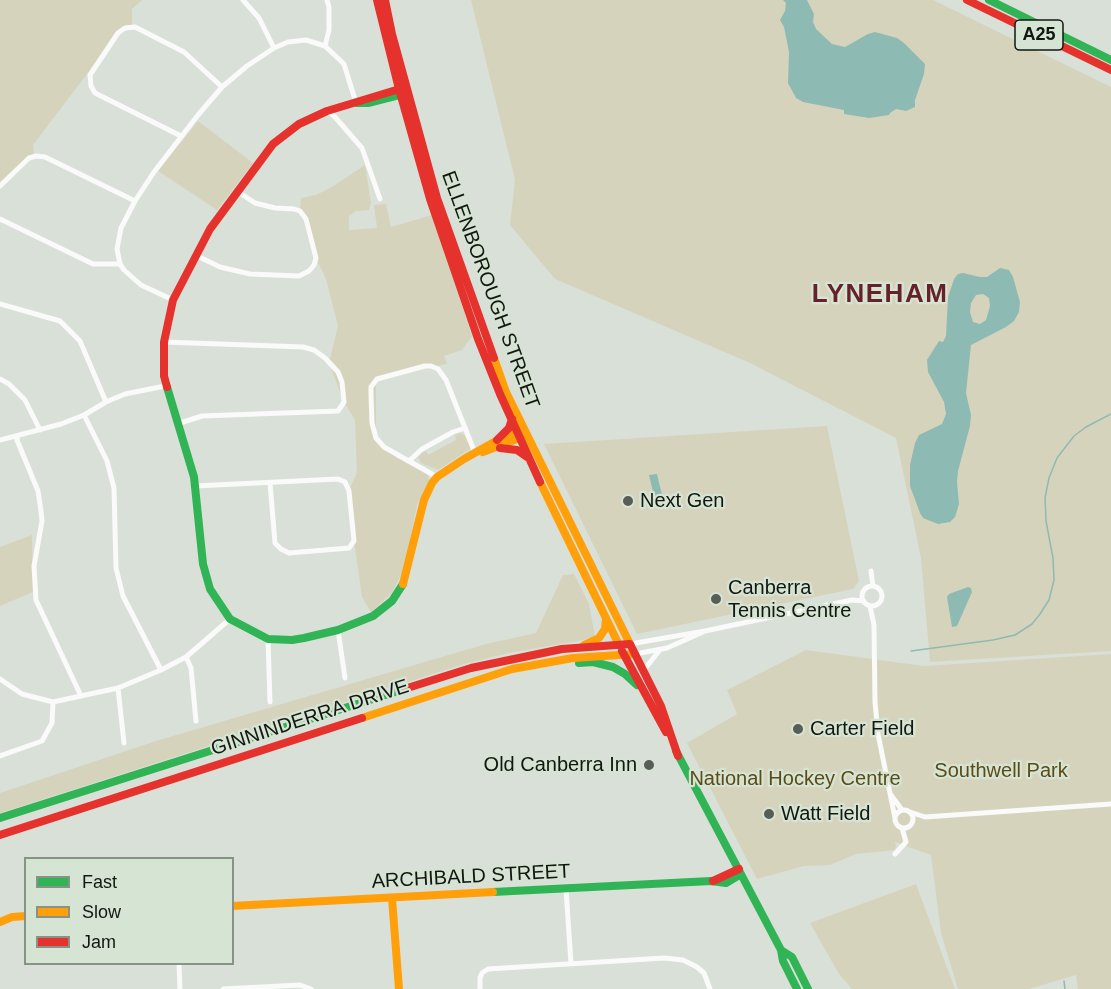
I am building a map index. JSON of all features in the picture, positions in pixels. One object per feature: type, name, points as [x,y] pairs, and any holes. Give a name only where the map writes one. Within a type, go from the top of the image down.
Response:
[{"type":"main road","name":"ELLENBOROUGH STREET","points":[[377,0],[403,91],[454,250],[529,458],[623,654],[678,756]]},
{"type":"main road","name":"ELLENBOROUGH STREET","points":[[385,0],[403,91],[430,199],[478,339],[512,419],[522,434],[644,670],[661,706],[678,756]]},
{"type":"main road","name":"A25","points":[[967,0],[1111,70]]},
{"type":"main road","name":"A25","points":[[989,0],[1111,60]]},
{"type":"main road","points":[[403,91],[368,97],[356,103],[327,111],[299,124],[273,144],[210,229],[173,300],[164,342],[165,386],[188,455],[195,486],[205,577],[210,589],[228,616],[268,639],[292,640],[338,630],[373,616],[382,610],[400,590],[408,572],[424,500],[437,477],[475,453],[522,434]]},
{"type":"main road","points":[[496,445],[509,428],[512,419]]},
{"type":"main road","points":[[496,445],[517,450],[529,458]]},
{"type":"main road","points":[[562,649],[597,640],[603,632],[606,619]]},
{"type":"main road","name":"GINNINDERRA DRIVE","points":[[0,818],[471,668],[562,649],[630,644]]},
{"type":"main road","name":"GINNINDERRA DRIVE","points":[[0,836],[489,677],[542,662],[635,654]]},
{"type":"main road","points":[[489,677],[593,662],[609,665],[622,671],[643,691]]},
{"type":"main road","points":[[678,756],[782,950],[783,961],[796,989]]},
{"type":"main road","name":"ARCHIBALD STREET","points":[[234,906],[726,882],[740,872]]},
{"type":"main road","points":[[392,898],[399,989]]},
{"type":"main road","points":[[0,922],[12,917],[24,916]]},
{"type":"main road","points":[[782,950],[792,957],[808,989]]},
{"type":"street","points":[[243,0],[259,18],[274,48]]},
{"type":"street","points":[[325,46],[329,30],[327,0]]},
{"type":"street","points":[[181,136],[94,93],[90,75],[118,33],[125,28],[135,27],[184,52],[222,87]]},
{"type":"street","points":[[173,300],[141,285],[120,264],[117,249],[121,228],[135,201],[181,136],[222,87],[247,66],[274,48],[288,42],[306,40],[325,46],[344,64],[356,103]]},
{"type":"street","points":[[327,111],[362,148],[380,199]]},
{"type":"street","points":[[0,186],[29,158],[45,157],[135,201]]},
{"type":"street","points":[[195,255],[220,267],[250,274],[299,276],[309,271],[314,265],[316,258],[310,232],[306,219],[300,211],[255,203],[237,191]]},
{"type":"street","points":[[0,219],[93,264],[120,264]]},
{"type":"street","points":[[0,304],[60,321],[80,341],[106,402]]},
{"type":"street","points":[[164,342],[303,347],[314,350],[325,358],[338,372],[342,382],[344,402],[338,411],[202,416],[177,424]]},
{"type":"street","points":[[437,477],[384,447],[374,434],[371,391],[373,384],[381,377],[425,366],[438,369],[446,380],[475,453]]},
{"type":"street","points":[[0,379],[26,400],[40,430]]},
{"type":"street","points":[[0,440],[40,430],[84,415],[106,402],[132,393],[165,386]]},
{"type":"street","points":[[84,415],[107,461],[114,488],[116,568],[123,596],[160,670]]},
{"type":"street","points":[[409,461],[422,449],[465,428]]},
{"type":"street","points":[[18,436],[17,440],[38,491],[41,511],[42,521],[34,566],[36,600],[81,696]]},
{"type":"street","points":[[195,486],[338,479],[345,482],[349,491],[354,541],[349,548],[289,553],[281,549],[275,543],[270,483]]},
{"type":"street","points":[[871,571],[873,586]]},
{"type":"street","points":[[852,600],[867,587],[878,588],[882,593],[874,625]]},
{"type":"street","points":[[863,592],[864,601]]},
{"type":"street","points":[[630,644],[705,631],[852,600],[864,601],[870,606],[874,625],[875,702],[882,761],[897,825],[902,828],[907,840]]},
{"type":"street","points":[[870,606],[878,604]]},
{"type":"street","points":[[0,679],[22,694],[53,702],[118,688],[186,657],[228,616]]},
{"type":"street","points":[[338,630],[345,678]]},
{"type":"street","points":[[635,654],[660,650],[705,631]]},
{"type":"street","points":[[268,639],[270,702]]},
{"type":"street","points":[[644,670],[660,650]]},
{"type":"street","points":[[186,657],[191,668],[196,721]]},
{"type":"street","points":[[118,688],[124,743]]},
{"type":"street","points":[[0,756],[42,741],[52,723],[53,702]]},
{"type":"street","points":[[890,794],[902,810],[925,817],[1111,804]]},
{"type":"street","points":[[895,818],[902,810]]},
{"type":"street","points":[[895,854],[907,840],[913,817],[910,812]]},
{"type":"street","points":[[902,828],[925,817]]},
{"type":"street","points":[[566,889],[571,964]]},
{"type":"street","points":[[480,989],[482,973],[488,969],[664,958],[683,960],[696,967],[704,973],[710,989]]},
{"type":"street","points":[[179,965],[180,989]]},
{"type":"street","points":[[223,989],[300,984],[310,989]]},
{"type":"green space","points":[[0,0],[142,0],[132,9],[132,28],[118,33],[33,145],[34,154],[0,186]]},
{"type":"green space","points":[[471,0],[933,0],[1111,87],[1111,651],[930,662],[921,558],[896,438],[750,363],[555,279],[510,225],[515,180]]},
{"type":"green space","points":[[198,121],[253,163],[217,210],[158,171]]},
{"type":"green space","points":[[365,165],[371,203],[369,210],[356,211],[349,216],[349,230],[377,228],[374,205],[386,204],[391,227],[432,215],[472,336],[462,350],[444,356],[447,364],[376,379],[376,441],[397,458],[428,474],[429,481],[417,505],[404,570],[391,594],[371,612],[362,597],[351,520],[349,491],[357,472],[355,420],[344,402],[329,363],[338,326],[326,279],[316,258],[310,232],[300,207],[301,198],[316,195],[332,187]]},
{"type":"green space","points":[[827,426],[859,581],[853,589],[637,634],[544,444]]},
{"type":"green space","points":[[460,433],[465,436],[471,448],[438,470],[421,463],[418,457],[422,453],[426,451],[428,455],[456,440],[455,435]]},
{"type":"green space","points":[[32,535],[33,592],[0,606],[0,547]]},
{"type":"green space","points":[[574,574],[589,604],[595,636],[589,639],[509,653],[464,664],[0,813],[0,793],[156,741],[486,644],[536,633],[563,575]]},
{"type":"green space","name":"Southwell Park","points":[[806,650],[924,666],[1111,654],[1111,989],[1078,989],[1076,975],[1029,989],[958,989],[941,933],[931,855],[895,842],[895,850],[856,854],[830,865],[804,866],[757,879],[687,743],[737,714],[727,690]]},
{"type":"green space","points":[[916,884],[955,989],[852,989],[839,974],[810,923]]},
{"type":"water","points":[[783,0],[807,0],[814,14],[813,22],[816,29],[832,44],[845,47],[875,32],[897,38],[904,43],[925,64],[915,107],[906,111],[896,109],[889,115],[869,118],[844,114],[844,110],[803,102],[796,98],[788,83],[789,52],[784,27],[780,20],[785,11],[786,3]]},
{"type":"water","points":[[1000,268],[1009,270],[1020,302],[1019,312],[1014,321],[1006,327],[971,345],[966,393],[971,415],[958,471],[959,504],[955,517],[950,522],[938,524],[923,518],[910,486],[910,465],[919,435],[942,424],[946,414],[944,402],[928,372],[927,360],[939,341],[943,342],[946,336],[948,297],[954,279],[958,274],[963,273],[987,277]],"holes":[[[983,294],[989,298],[990,306],[986,320],[980,324],[973,322],[970,312],[971,303],[976,295]]]},
{"type":"water","points":[[657,474],[662,495],[654,496],[649,475]]},
{"type":"water","points":[[968,587],[972,592],[957,626],[952,627],[947,597],[949,594]]},
{"type":"waterway","points":[[911,651],[993,640],[1015,635],[1032,624],[1049,600],[1054,580],[1053,558],[1046,521],[1045,498],[1049,478],[1057,458],[1074,436],[1111,414]]},
{"type":"waterway","points":[[1064,981],[1065,989]]},
{"type":"traffic: fast","points":[[989,0],[1111,60]]},
{"type":"traffic: fast","points":[[357,103],[369,103],[404,94]]},
{"type":"traffic: fast","points":[[167,387],[194,477],[203,564],[210,589],[230,619],[268,639],[304,638],[338,630],[373,616],[392,601],[403,584]]},
{"type":"traffic: fast","points":[[579,663],[593,662],[613,667],[637,685]]},
{"type":"traffic: fast","points":[[0,818],[401,690]]},
{"type":"traffic: fast","points":[[676,751],[781,950],[783,961],[797,989]]},
{"type":"traffic: fast","points":[[493,892],[711,881],[726,883],[741,874]]},
{"type":"traffic: fast","points":[[781,950],[792,957],[808,989]]},
{"type":"traffic: slow","points":[[494,358],[506,392],[630,644]]},
{"type":"traffic: slow","points":[[403,584],[424,500],[432,483],[464,459],[496,441],[524,430]]},
{"type":"traffic: slow","points":[[483,452],[525,436]]},
{"type":"traffic: slow","points":[[540,482],[619,645]]},
{"type":"traffic: slow","points":[[584,645],[599,638],[605,629],[606,619]]},
{"type":"traffic: slow","points":[[362,718],[512,669],[573,658],[635,654]]},
{"type":"traffic: slow","points":[[234,906],[493,892]]},
{"type":"traffic: slow","points":[[392,898],[399,989]]},
{"type":"traffic: slow","points":[[0,922],[12,917],[24,916]]},
{"type":"traffic: jam","points":[[377,0],[430,199],[478,339],[540,482]]},
{"type":"traffic: jam","points":[[385,0],[392,34],[437,198],[494,358]]},
{"type":"traffic: jam","points":[[967,0],[1111,70]]},
{"type":"traffic: jam","points":[[167,387],[164,376],[164,342],[173,300],[210,229],[273,144],[299,124],[327,111],[406,87]]},
{"type":"traffic: jam","points":[[497,440],[509,428],[512,419]]},
{"type":"traffic: jam","points":[[500,448],[517,450],[527,457]]},
{"type":"traffic: jam","points":[[401,690],[471,668],[562,649],[630,644],[661,706],[678,756]]},
{"type":"traffic: jam","points":[[622,651],[666,732]]},
{"type":"traffic: jam","points":[[0,835],[362,718]]},
{"type":"traffic: jam","points":[[713,881],[739,869]]},
{"type":"place","name":"Next Gen","points":[[628,501]]},
{"type":"place","name":"Canberra Tennis Centre","points":[[716,599]]},
{"type":"place","name":"Carter Field","points":[[798,729]]},
{"type":"place","name":"Old Canberra Inn","points":[[649,765]]},
{"type":"place","name":"Watt Field","points":[[769,814]]},
{"type":"district","name":"LYNEHAM","points":[[880,295]]},
{"type":"park label","name":"National Hockey Centre","points":[[795,779]]}]
